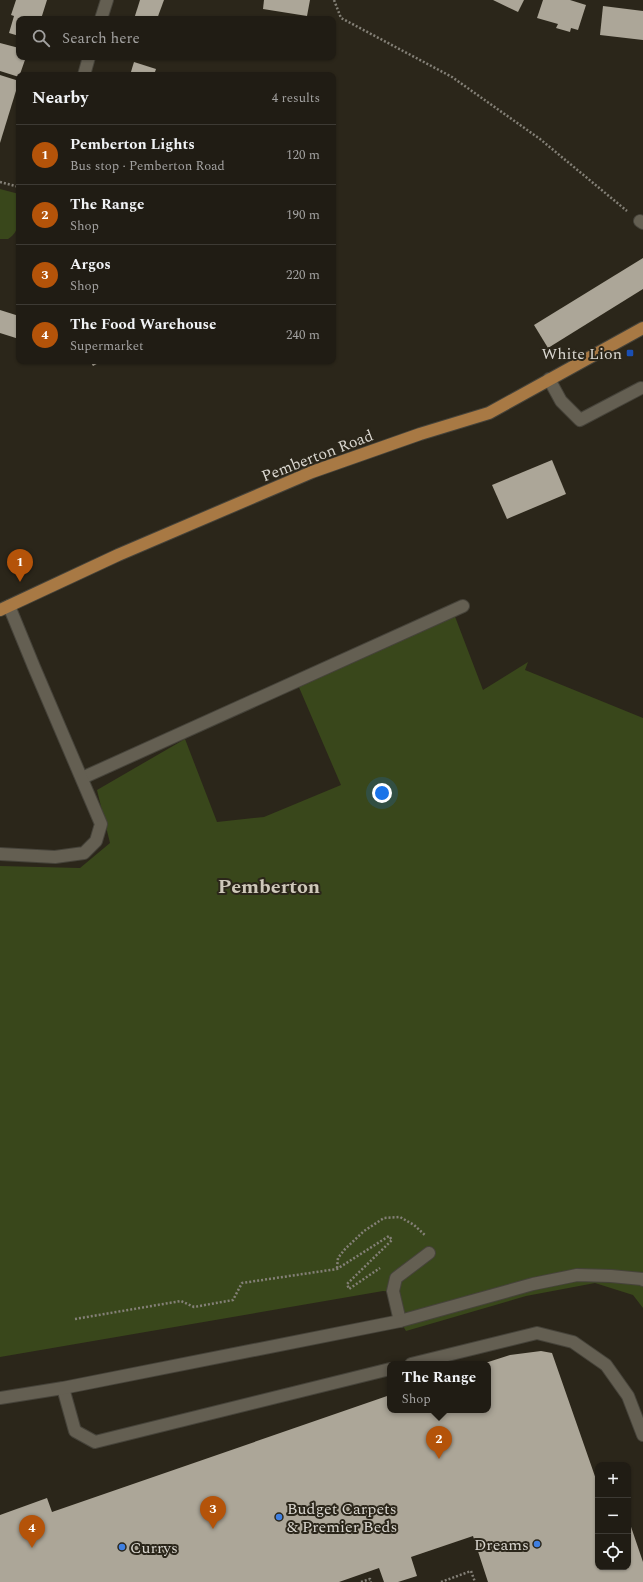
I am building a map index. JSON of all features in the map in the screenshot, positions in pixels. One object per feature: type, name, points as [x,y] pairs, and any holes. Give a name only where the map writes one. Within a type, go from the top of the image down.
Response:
[{"type":"main road","name":"Pemberton Road","points":[[5,608],[118,555],[312,472],[420,434],[489,413],[643,328]]},
{"type":"street","points":[[102,16],[107,0]]},
{"type":"street","points":[[85,72],[88,60]]},
{"type":"street","points":[[549,380],[561,401],[580,420],[641,388]]},
{"type":"street","points":[[82,778],[463,606]]},
{"type":"street","points":[[0,854],[55,857],[84,854],[96,841],[101,824],[34,667],[5,608]]},
{"type":"street","points":[[400,1321],[393,1292],[396,1278],[430,1247]]},
{"type":"street","points":[[0,1398],[63,1388],[400,1321],[533,1284],[577,1275],[611,1276],[643,1280]]},
{"type":"street","points":[[423,1361],[537,1333],[573,1342],[606,1365],[628,1396],[643,1435]]},
{"type":"street","points":[[63,1388],[75,1431],[95,1442],[387,1370]]},
{"type":"path","points":[[334,0],[341,18],[452,78],[540,139],[642,222]]},
{"type":"path","points":[[0,182],[16,186]]},
{"type":"path","points":[[337,1269],[338,1258],[346,1249],[364,1231],[384,1218],[400,1217],[414,1225],[426,1236],[430,1247]]},
{"type":"path","points":[[74,1319],[181,1301],[194,1307],[233,1300],[242,1283],[337,1269],[389,1236],[392,1240],[347,1284],[349,1289],[381,1267]]},
{"type":"path","points":[[420,1241],[426,1236]]},
{"type":"path","points":[[441,1582],[471,1571],[475,1582]]},
{"type":"path","points":[[361,1582],[370,1579],[371,1582]]},
{"type":"green space","points":[[0,189],[16,193],[16,230],[8,239],[0,239]]},
{"type":"green space","points":[[454,614],[483,690],[528,662],[525,670],[643,718],[643,1308],[633,1295],[595,1283],[526,1296],[406,1331],[400,1321],[393,1292],[383,1291],[0,1357],[0,866],[80,868],[110,843],[97,790],[185,739],[217,822],[264,817],[341,785],[298,685]]},
{"type":"building","points":[[16,0],[47,0],[42,16],[16,16],[16,35],[9,33],[14,16],[11,15]]},
{"type":"building","points":[[140,0],[164,0],[158,16],[135,16]]},
{"type":"building","points":[[264,0],[310,0],[307,16],[263,9]]},
{"type":"building","points":[[493,0],[524,0],[518,12]]},
{"type":"building","points":[[543,0],[570,0],[586,5],[578,30],[571,28],[570,32],[556,28],[558,24],[537,18]]},
{"type":"building","points":[[603,6],[643,11],[643,40],[600,35]]},
{"type":"building","points":[[0,43],[16,47],[16,60],[25,60],[21,72],[16,72],[16,76],[0,71]]},
{"type":"building","points":[[134,62],[156,69],[155,72],[131,72]]},
{"type":"building","points":[[0,75],[16,80],[16,91],[0,143]]},
{"type":"building","points":[[643,258],[643,289],[548,348],[534,325]]},
{"type":"building","points":[[0,310],[16,315],[16,338],[0,333]]},
{"type":"building","points":[[552,460],[566,494],[507,519],[492,485]]},
{"type":"building","points":[[541,1351],[552,1353],[595,1476],[595,1570],[631,1570],[631,1527],[643,1562],[643,1582],[488,1582],[473,1536],[411,1557],[417,1576],[398,1582],[384,1582],[379,1568],[339,1582],[0,1582],[0,1515],[47,1498],[52,1512],[387,1396],[387,1413],[491,1413],[491,1361],[510,1355]]},
{"type":"place","name":"White Lion","points":[[630,353]]},
{"type":"place","name":"Pemberton Lights","points":[[20,582]]},
{"type":"place","name":"The Range","points":[[439,1459]]},
{"type":"place","name":"Budget Carpets & Premier Beds","points":[[279,1517]]},
{"type":"place","name":"Argos","points":[[213,1529]]},
{"type":"place","name":"Dreams","points":[[537,1544]]},
{"type":"place","name":"Currys","points":[[122,1547]]},
{"type":"place","name":"The Food Warehouse","points":[[32,1548]]},
{"type":"district","name":"Pemberton","points":[[269,886]]}]
